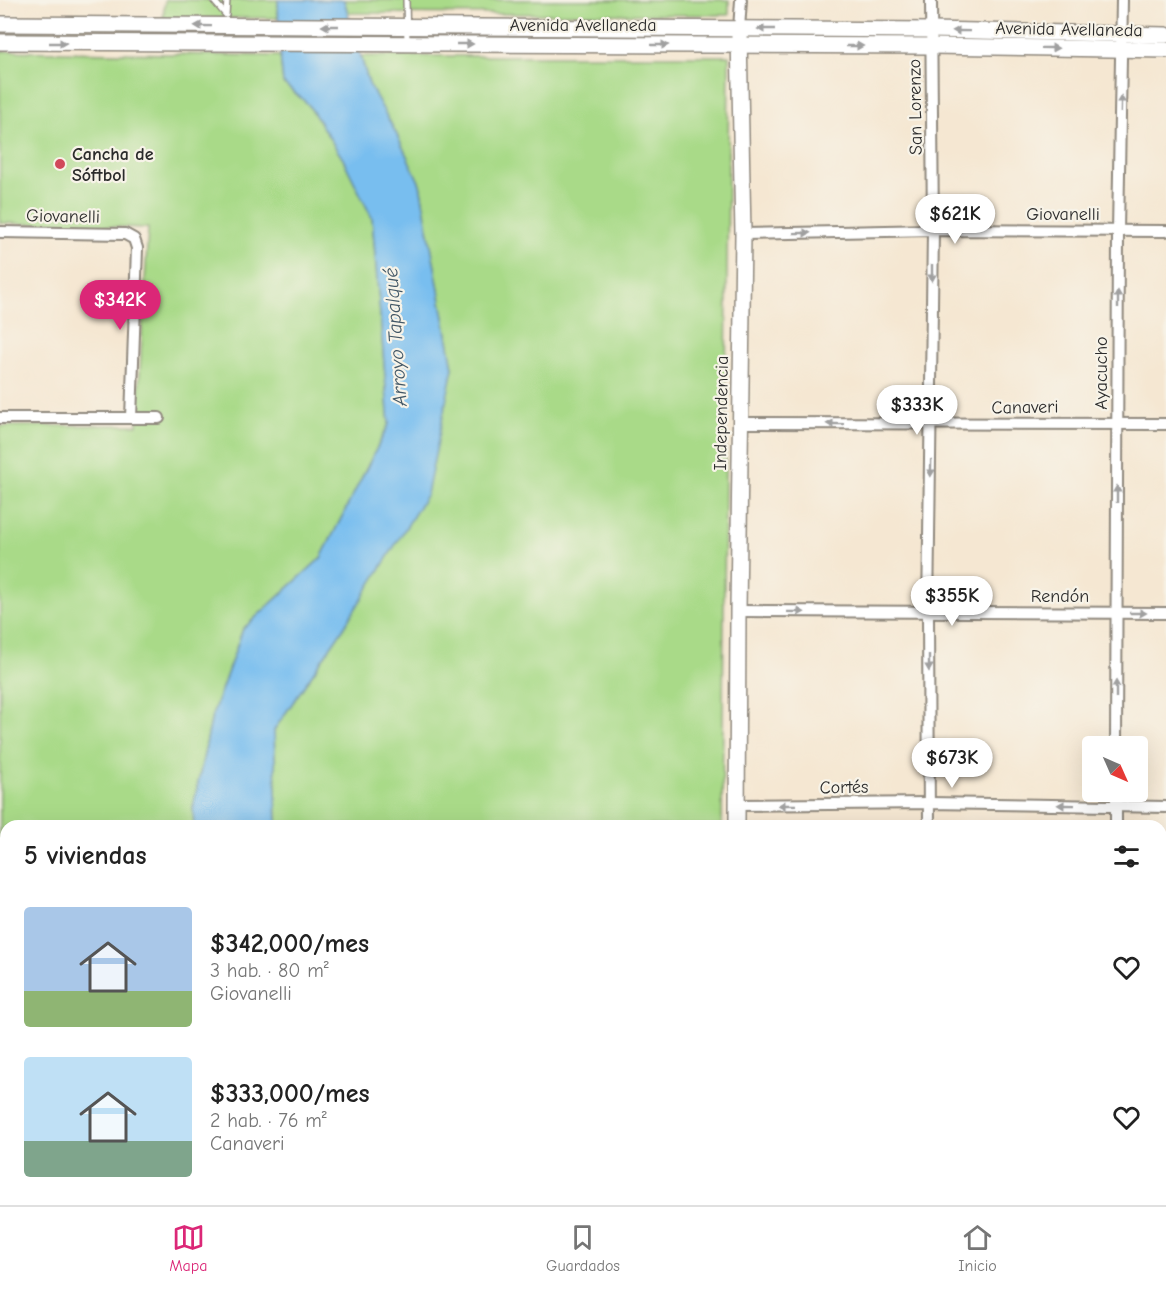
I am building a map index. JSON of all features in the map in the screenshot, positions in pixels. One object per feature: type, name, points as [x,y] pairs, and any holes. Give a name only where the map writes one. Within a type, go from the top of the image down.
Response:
[{"type":"main road","name":"Avenida Avellaneda","points":[[0,24],[227,21],[262,27],[931,30],[1122,41],[1166,50]]},
{"type":"main road","name":"Independencia","points":[[737,820],[743,234],[740,29]]},
{"type":"main road","name":"Avenida Avellaneda","points":[[0,42],[931,46],[1122,41],[1166,35]]},
{"type":"street","name":"Independencia","points":[[740,29],[741,0]]},
{"type":"street","name":"San Lorenzo","points":[[929,820],[928,613],[933,230],[931,0]]},
{"type":"street","name":"Ayacucho","points":[[1116,736],[1118,231],[1122,0]]},
{"type":"street","name":"Giovanelli","points":[[743,234],[933,230],[1166,231]]},
{"type":"street","name":"Giovanelli","points":[[0,232],[125,234],[134,238],[137,248],[131,418]]},
{"type":"street","points":[[0,418],[159,418]]},
{"type":"street","name":"Canaveri","points":[[740,423],[1166,424]]},
{"type":"street","name":"Rendón","points":[[738,611],[1166,613]]},
{"type":"street","points":[[1116,802],[1116,820]]},
{"type":"street","name":"Cortés","points":[[738,805],[929,803],[1166,807]]},
{"type":"lane","points":[[213,0],[227,21]]},
{"type":"lane","points":[[227,0],[227,21],[232,44]]},
{"type":"lane","points":[[406,0],[407,44]]},
{"type":"green space","points":[[165,0],[278,0],[278,18],[163,18]]},
{"type":"green space","points":[[344,0],[729,0],[729,15],[348,13]]},
{"type":"green space","points":[[0,32],[724,36],[724,39],[0,35]]},
{"type":"green space","points":[[0,51],[280,56],[283,83],[308,104],[343,159],[372,218],[389,424],[321,558],[243,629],[212,716],[193,807],[194,820],[0,820],[0,426],[137,425],[148,228],[0,223]]},
{"type":"green space","points":[[361,56],[729,56],[722,820],[277,820],[274,730],[341,632],[448,389],[453,368],[420,184],[369,84]]},
{"type":"water","name":"Arroyo Tapalqué","points":[[278,0],[344,0],[369,84],[420,184],[453,368],[427,494],[341,632],[274,730],[277,820],[194,820],[193,807],[212,716],[243,629],[321,558],[389,424],[372,218],[343,159],[308,104],[283,83]]},
{"type":"place","name":"Cancha de Sóftbol","points":[[60,164]]}]
